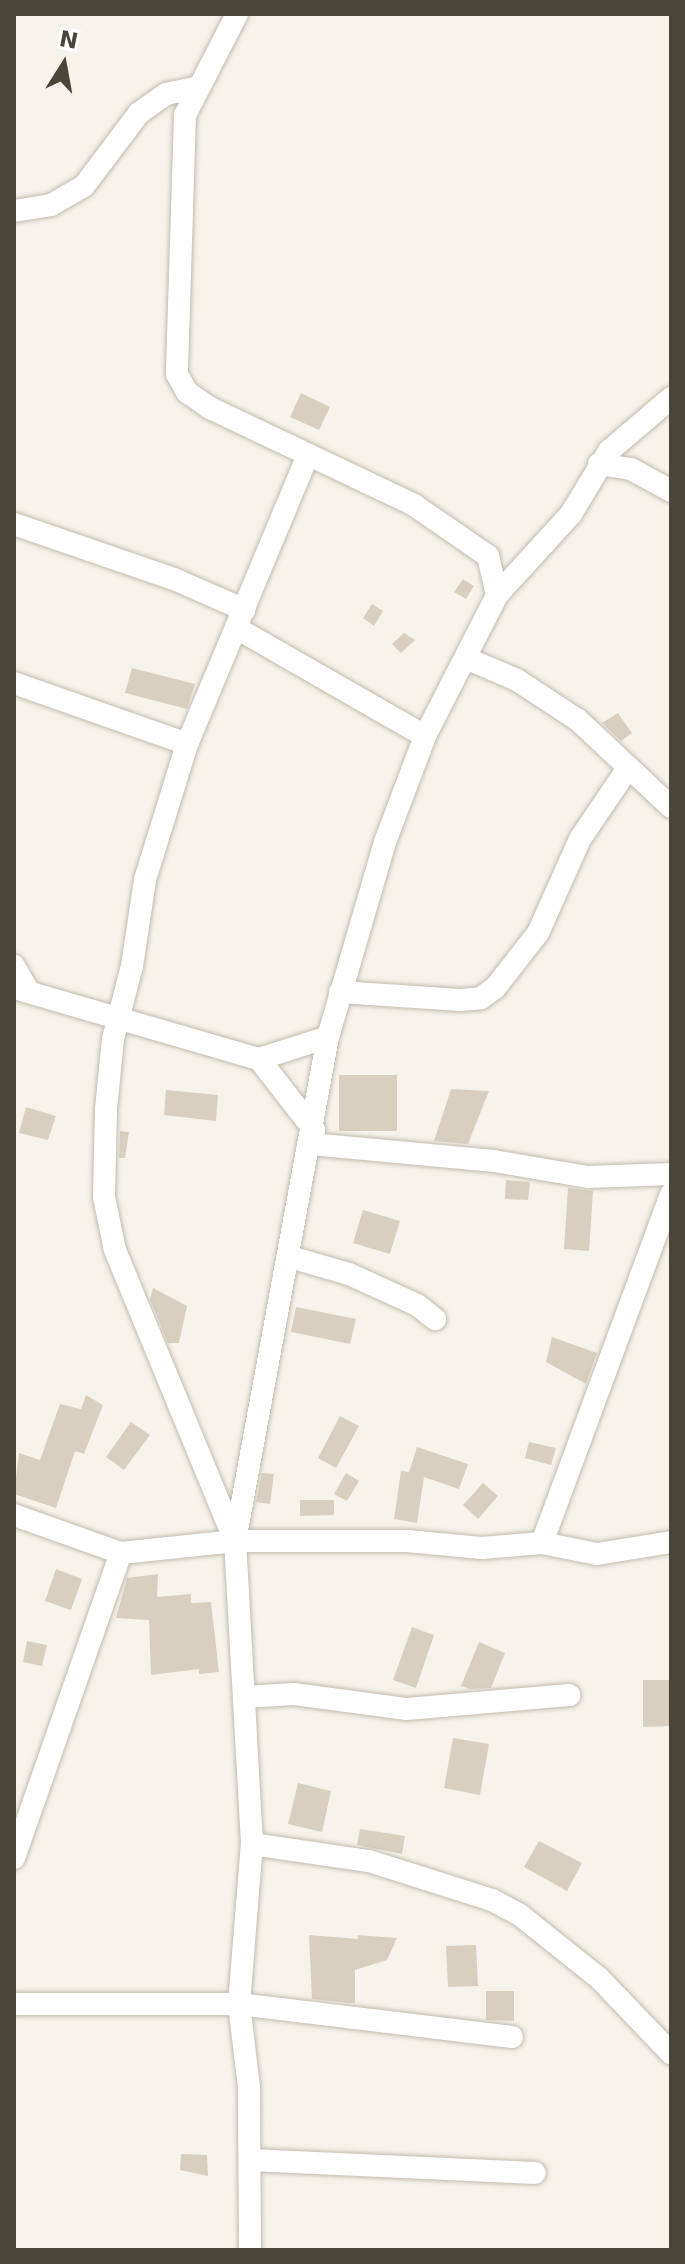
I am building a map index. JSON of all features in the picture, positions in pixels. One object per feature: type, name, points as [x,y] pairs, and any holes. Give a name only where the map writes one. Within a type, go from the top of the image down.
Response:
[{"type":"street","points":[[237,14],[198,87],[184,127],[177,374],[187,392],[210,408],[414,505],[488,556],[522,566]]},
{"type":"street","points":[[14,211],[51,205],[84,186],[139,113],[166,94],[198,87]]},
{"type":"street","points":[[250,2250],[249,2087],[239,2004],[252,1844],[235,1541],[313,1137],[328,1037],[385,842],[425,736],[468,659],[497,595],[571,514],[599,464],[671,398]]},
{"type":"street","points":[[235,1541],[115,1250],[104,1197],[107,1095],[145,880],[187,744],[308,455]]},
{"type":"street","points":[[599,464],[631,469],[671,491]]},
{"type":"street","points":[[14,524],[174,579],[425,736]]},
{"type":"street","points":[[488,556],[497,595]]},
{"type":"street","points":[[468,659],[517,680],[578,720],[671,807]]},
{"type":"street","points":[[14,683],[187,744]]},
{"type":"street","points":[[340,992],[460,1000],[481,998],[495,988],[538,933],[580,839],[628,768]]},
{"type":"street","points":[[14,966],[22,990],[259,1059],[328,1037]]},
{"type":"street","points":[[259,1059],[313,1137],[588,1177],[671,1174]]},
{"type":"street","points":[[542,1543],[671,1194]]},
{"type":"street","points":[[290,1257],[349,1274],[417,1305],[435,1319]]},
{"type":"street","points":[[14,1515],[121,1553],[235,1541],[407,1541],[482,1548],[542,1543],[597,1554],[671,1542]]},
{"type":"street","points":[[14,1858],[121,1553]]},
{"type":"street","points":[[244,1697],[294,1694],[407,1709],[569,1695]]},
{"type":"street","points":[[252,1844],[369,1861],[492,1900],[520,1915],[599,1978],[671,2053]]},
{"type":"street","points":[[14,2004],[239,2004],[512,2037]]},
{"type":"street","points":[[250,2160],[535,2173]]},
{"type":"building","points":[[301,393],[330,407],[319,430],[290,417]]},
{"type":"building","points":[[463,579],[474,586],[466,599],[454,592]]},
{"type":"building","points":[[372,604],[383,611],[374,626],[363,618]]},
{"type":"building","points":[[404,633],[415,640],[401,653],[392,644]]},
{"type":"building","points":[[132,668],[195,684],[187,709],[125,693]]},
{"type":"building","points":[[618,713],[632,733],[621,741],[602,723]]},
{"type":"building","points":[[339,1075],[397,1075],[397,1131],[339,1131]]},
{"type":"building","points":[[451,1089],[489,1091],[468,1144],[434,1141]]},
{"type":"building","points":[[166,1090],[218,1095],[216,1121],[164,1115]]},
{"type":"building","points":[[26,1107],[56,1116],[48,1140],[19,1133]]},
{"type":"building","points":[[120,1131],[129,1132],[125,1158],[119,1158]]},
{"type":"building","points":[[506,1180],[530,1182],[528,1200],[505,1199]]},
{"type":"building","points":[[568,1188],[593,1191],[589,1251],[564,1249]]},
{"type":"building","points":[[363,1210],[400,1221],[390,1254],[353,1243]]},
{"type":"building","points":[[153,1288],[187,1306],[179,1343],[168,1343],[150,1299]]},
{"type":"building","points":[[296,1307],[356,1319],[350,1344],[291,1332]]},
{"type":"building","points":[[552,1337],[597,1353],[586,1384],[546,1362]]},
{"type":"building","points":[[86,1395],[103,1405],[84,1454],[75,1451],[56,1508],[14,1494],[19,1453],[40,1460],[60,1404],[81,1409]]},
{"type":"building","points":[[340,1416],[359,1426],[336,1468],[318,1458]]},
{"type":"building","points":[[131,1422],[150,1435],[124,1470],[106,1457]]},
{"type":"building","points":[[529,1442],[556,1448],[551,1465],[525,1458]]},
{"type":"building","points":[[417,1447],[468,1464],[459,1489],[424,1477],[417,1523],[394,1519],[401,1471],[409,1472]]},
{"type":"building","points":[[262,1473],[274,1474],[270,1504],[256,1502]]},
{"type":"building","points":[[346,1473],[359,1481],[347,1501],[334,1494]]},
{"type":"building","points":[[483,1483],[498,1496],[478,1519],[463,1505]]},
{"type":"building","points":[[300,1500],[334,1500],[334,1515],[300,1516]]},
{"type":"building","points":[[56,1569],[82,1579],[71,1610],[45,1601]]},
{"type":"building","points":[[158,1574],[157,1597],[191,1594],[191,1603],[211,1602],[219,1672],[199,1674],[199,1669],[151,1675],[149,1620],[116,1618],[127,1578]]},
{"type":"building","points":[[412,1627],[434,1635],[416,1688],[393,1680]]},
{"type":"building","points":[[27,1641],[47,1645],[42,1666],[23,1662]]},
{"type":"building","points":[[479,1642],[505,1653],[491,1688],[470,1689],[461,1686]]},
{"type":"building","points":[[643,1680],[671,1680],[671,1726],[643,1727]]},
{"type":"building","points":[[453,1738],[489,1744],[480,1795],[444,1788]]},
{"type":"building","points":[[298,1783],[331,1791],[322,1832],[288,1824]]},
{"type":"building","points":[[360,1829],[405,1836],[402,1854],[357,1845]]},
{"type":"building","points":[[539,1841],[582,1863],[567,1891],[524,1867]]},
{"type":"building","points":[[309,1935],[397,1938],[387,1960],[355,1970],[355,2003],[350,2003],[312,1999]]},
{"type":"building","points":[[476,1945],[478,1986],[448,1987],[446,1946]]},
{"type":"building","points":[[486,1991],[514,1991],[514,2021],[486,2020]]},
{"type":"building","points":[[181,2154],[207,2155],[208,2176],[180,2170]]}]
